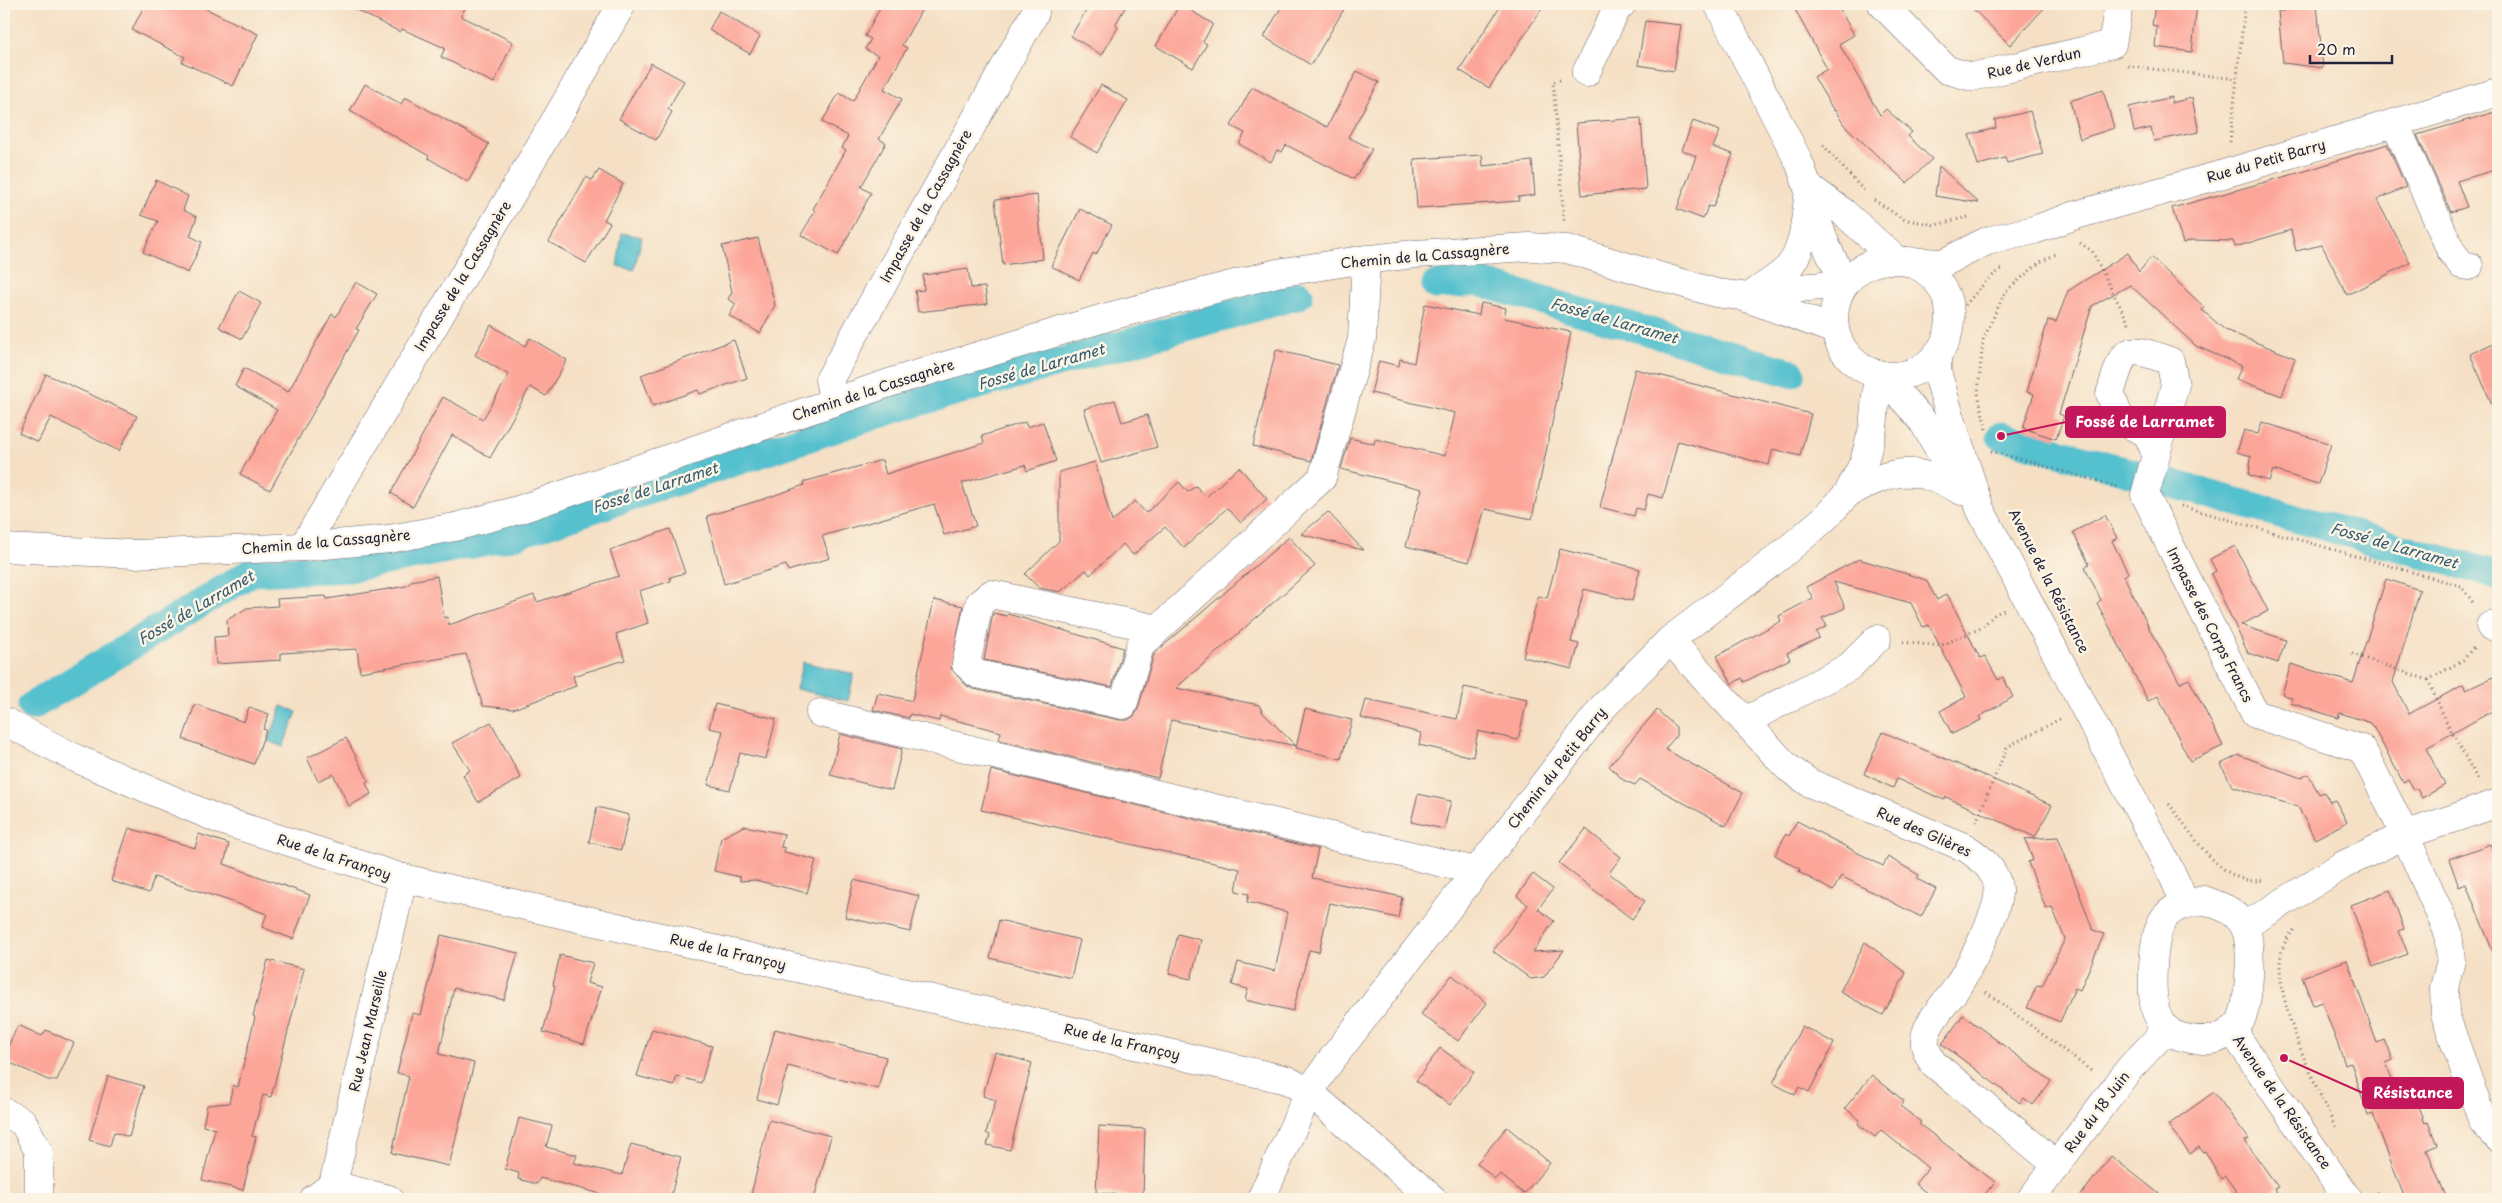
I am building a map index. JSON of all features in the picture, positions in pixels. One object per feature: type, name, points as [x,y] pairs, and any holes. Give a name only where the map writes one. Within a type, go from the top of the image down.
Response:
[{"type":"street","name":"Impasse de la Cassagnère","points":[[303,547],[622,4]]},
{"type":"street","points":[[1586,73],[1616,10],[1622,4]]},
{"type":"street","points":[[1718,4],[1798,160],[1809,187],[1819,226],[1845,283]]},
{"type":"street","name":"Rue de Verdun","points":[[1882,4],[1947,70],[1972,77],[2104,46]]},
{"type":"street","points":[[2104,46],[2112,44],[2119,4]]},
{"type":"street","name":"Impasse de la Cassagnère","points":[[834,402],[829,380],[1035,13]]},
{"type":"street","name":"Rue du Petit Barry","points":[[1900,260],[1943,263],[1987,242],[2034,230],[2076,215],[2227,173],[2498,92]]},
{"type":"street","points":[[2394,123],[2451,251],[2462,265],[2469,266]]},
{"type":"street","points":[[1809,187],[1844,212],[1900,260],[1927,271],[1936,279],[1947,300],[1949,324],[1946,340],[1937,354],[1924,366],[1908,374],[1880,375],[1854,362],[1842,347],[1835,330],[1836,301],[1845,283],[1859,269],[1868,264],[1900,260]]},
{"type":"street","points":[[1748,294],[1787,268],[1795,257],[1803,231],[1809,187]]},
{"type":"street","name":"Chemin de la Cassagnère","points":[[4,548],[135,554],[303,547],[390,539],[455,527],[518,510],[834,402],[1107,317],[1197,292],[1277,273],[1366,259],[1529,247],[1567,249],[1716,293],[1748,294]]},
{"type":"street","points":[[1158,629],[991,594],[978,604],[966,664],[977,674],[1123,705],[1140,646],[1322,478],[1362,339],[1366,259]]},
{"type":"street","points":[[1748,294],[1845,283]]},
{"type":"street","points":[[1748,294],[1835,330]]},
{"type":"street","points":[[2145,495],[2175,385],[2170,361],[2139,350],[2129,352],[2120,360],[2110,394],[2122,421],[2146,433],[2156,454]]},
{"type":"street","name":"Avenue de la Résistance","points":[[1937,354],[1937,371],[1971,500]]},
{"type":"street","name":"Avenue de la Résistance","points":[[1880,375],[1922,420],[1971,500],[2026,598],[2186,903]]},
{"type":"street","name":"Chemin du Petit Barry","points":[[1261,1199],[1309,1092],[1329,1063],[1603,707],[1670,640],[1779,557],[1824,519],[1848,493],[1864,462],[1873,428],[1880,375]]},
{"type":"street","points":[[1848,493],[1877,479],[1902,471],[1935,477],[1971,500]]},
{"type":"street","name":"Impasse des Corps Francs","points":[[2145,495],[2255,714],[2362,749],[2405,835],[2448,932],[2451,960],[2444,988],[2445,1014],[2483,1122],[2498,1138]]},
{"type":"street","points":[[1745,721],[1849,667],[1877,639]]},
{"type":"street","name":"Rue des Glières","points":[[1670,640],[1787,767],[1810,783],[1966,848],[1979,856],[1991,870],[1998,887],[1997,906],[1962,980],[1929,1026],[1924,1045],[1933,1063],[2057,1165]]},
{"type":"street","points":[[820,713],[1476,871]]},
{"type":"street","name":"Rue de la Françoy","points":[[4,721],[75,758],[220,820],[403,878],[1287,1080],[1309,1092],[1433,1199]]},
{"type":"street","points":[[2245,926],[2344,864],[2405,835],[2495,804]]},
{"type":"street","name":"Rue Jean Marseille","points":[[389,1199],[324,1192],[403,878]]},
{"type":"street","points":[[2204,900],[2230,909],[2245,926],[2249,948],[2247,997],[2240,1022],[2232,1030],[2213,1040],[2184,1038],[2167,1029],[2156,1011],[2153,996],[2157,936],[2165,916],[2186,903],[2204,900]]},
{"type":"street","name":"Rue du 18 Juin","points":[[2031,1199],[2130,1068],[2167,1029]]},
{"type":"street","name":"Avenue de la Résistance","points":[[2232,1030],[2348,1199]]},
{"type":"street","points":[[4,1112],[23,1122],[39,1152],[43,1198]]},
{"type":"path","points":[[2227,173],[2245,4]]},
{"type":"path","points":[[2104,46],[2119,66],[2237,79]]},
{"type":"path","points":[[1567,249],[1554,82],[1586,73]]},
{"type":"path","points":[[1818,136],[1868,195],[1903,219],[1936,225],[1974,216]]},
{"type":"path","points":[[2076,215],[2081,234],[2078,243],[2092,251],[2129,323],[2129,352]]},
{"type":"path","points":[[1949,324],[1987,280],[2024,249],[2034,230]]},
{"type":"path","points":[[1986,431],[1978,392],[1983,340],[2005,292],[2040,262],[2063,250]]},
{"type":"path","points":[[1988,441],[1993,459]]},
{"type":"path","points":[[1990,451],[2461,586],[2494,625]]},
{"type":"path","points":[[1877,639],[1940,646],[1980,628],[1995,614],[2026,598]]},
{"type":"path","points":[[2352,654],[2428,680],[2446,721],[2495,804]]},
{"type":"path","points":[[2428,680],[2463,660]]},
{"type":"path","points":[[1966,848],[2007,747],[2083,707]]},
{"type":"path","points":[[2164,796],[2220,867],[2242,881],[2268,879]]},
{"type":"path","name":"Avenue de la Résistance","points":[[2300,926],[2292,932],[2282,948],[2280,965],[2287,1009],[2315,1083],[2336,1129]]},
{"type":"path","points":[[1986,991],[2100,1077]]},
{"type":"path","points":[[2370,1184],[2380,1199]]},
{"type":"water","points":[[622,233],[642,237],[634,270],[617,266]]},
{"type":"water","points":[[803,662],[854,674],[848,701],[796,689]]},
{"type":"water","points":[[282,706],[297,712],[283,747],[268,741]]},
{"type":"building","points":[[145,4],[196,4],[258,34],[233,86],[182,62],[185,57],[132,30]]},
{"type":"building","points":[[344,4],[467,4],[461,16],[513,42],[494,83],[441,57],[445,48],[402,29],[400,32]]},
{"type":"building","points":[[882,4],[925,4],[902,45],[907,48],[884,89],[902,99],[879,139],[886,143],[861,187],[871,193],[838,255],[801,235],[815,211],[813,209],[846,150],[842,148],[848,136],[822,122],[839,93],[853,101],[878,56],[865,49],[871,39],[865,36]]},
{"type":"building","points":[[1090,4],[1127,4],[1115,25],[1118,27],[1102,55],[1071,36]]},
{"type":"building","points":[[1180,4],[1213,24],[1203,42],[1207,44],[1193,68],[1156,46]]},
{"type":"building","points":[[1283,4],[1347,4],[1311,65],[1264,37]]},
{"type":"building","points":[[1502,4],[1545,4],[1489,88],[1459,70]]},
{"type":"building","points":[[1792,4],[1837,4],[1854,35],[1839,44],[1880,115],[1886,109],[1912,132],[1908,136],[1932,159],[1907,183],[1844,125],[1834,111],[1814,77],[1827,69]]},
{"type":"building","points":[[1968,4],[2048,4],[2010,45]]},
{"type":"building","points":[[2155,4],[2197,4],[2192,52],[2155,47],[2157,26],[2152,25]]},
{"type":"building","points":[[2283,4],[2317,4],[2323,68],[2283,63],[2278,11],[2284,11]]},
{"type":"building","points":[[719,11],[760,36],[750,54],[709,30]]},
{"type":"building","points":[[1645,21],[1681,25],[1674,71],[1638,65]]},
{"type":"building","points":[[651,63],[684,81],[668,109],[672,112],[656,140],[619,119]]},
{"type":"building","points":[[1357,71],[1379,82],[1348,137],[1372,149],[1354,179],[1286,145],[1282,152],[1277,150],[1271,162],[1239,144],[1245,133],[1231,126],[1252,87],[1327,127]]},
{"type":"building","points":[[365,84],[401,104],[405,97],[489,144],[468,182],[428,158],[429,156],[350,111]]},
{"type":"building","points":[[1101,85],[1128,100],[1097,153],[1070,137]]},
{"type":"building","points":[[2103,90],[2114,128],[2080,139],[2070,101]]},
{"type":"building","points":[[2172,97],[2171,103],[2192,98],[2199,132],[2154,141],[2151,128],[2134,132],[2129,107]]},
{"type":"building","points":[[2030,111],[2043,154],[2007,163],[2005,158],[1978,165],[1969,135],[1996,128],[1995,120]]},
{"type":"building","points":[[2498,111],[2498,169],[2457,181],[2467,207],[2451,212],[2417,135]]},
{"type":"building","points":[[1641,118],[1646,189],[1582,195],[1576,123]]},
{"type":"building","points":[[1693,121],[1720,131],[1713,147],[1733,154],[1713,207],[1708,206],[1703,219],[1677,209],[1696,156],[1682,150]]},
{"type":"building","points":[[2387,144],[2406,187],[2377,200],[2410,263],[2347,295],[2322,245],[2296,251],[2291,230],[2235,247],[2233,241],[2192,240],[2183,243],[2172,208],[2312,169]]},
{"type":"building","points":[[1482,155],[1483,166],[1532,161],[1535,195],[1518,197],[1519,201],[1417,208],[1414,159]]},
{"type":"building","points":[[1939,166],[1979,203],[1935,196]]},
{"type":"building","points":[[599,170],[623,184],[604,220],[610,223],[586,263],[549,242],[586,177],[592,180]]},
{"type":"building","points":[[156,180],[188,196],[183,210],[197,217],[190,236],[202,242],[188,273],[143,252],[158,221],[141,215]]},
{"type":"building","points":[[1037,195],[1043,259],[1003,265],[995,200]]},
{"type":"building","points":[[1080,209],[1112,225],[1096,255],[1093,253],[1079,280],[1051,266]]},
{"type":"building","points":[[758,238],[775,305],[760,333],[729,316],[736,304],[728,299],[732,292],[722,246]]},
{"type":"building","points":[[2128,253],[2139,272],[2151,257],[2204,307],[2202,310],[2225,330],[2295,358],[2282,396],[2236,379],[2242,366],[2196,346],[2130,285],[2092,306],[2059,414],[2064,416],[2056,439],[2023,428],[2034,394],[2027,392],[2048,320],[2056,322],[2068,291]]},
{"type":"building","points":[[968,269],[971,288],[985,287],[987,304],[918,312],[915,291],[924,290],[923,275]]},
{"type":"building","points":[[356,282],[377,294],[356,329],[359,330],[270,490],[240,474],[277,410],[235,386],[244,368],[288,392],[332,314],[336,317]]},
{"type":"building","points":[[239,291],[261,303],[242,339],[219,327]]},
{"type":"building","points":[[1481,303],[1506,308],[1504,318],[1571,332],[1532,519],[1485,509],[1469,562],[1406,546],[1422,489],[1341,469],[1350,438],[1374,444],[1375,439],[1445,456],[1455,413],[1371,393],[1379,361],[1399,366],[1400,359],[1414,363],[1425,304],[1479,315]]},
{"type":"building","points":[[491,325],[525,346],[530,338],[567,360],[546,396],[530,387],[490,458],[452,435],[413,507],[391,493],[443,397],[483,419],[509,375],[475,355]]},
{"type":"building","points":[[734,340],[747,378],[700,394],[698,390],[653,406],[641,375]]},
{"type":"building","points":[[2498,341],[2498,418],[2470,354]]},
{"type":"building","points":[[1276,350],[1338,365],[1311,461],[1253,446]]},
{"type":"building","points":[[1635,369],[1811,414],[1800,456],[1773,449],[1769,465],[1678,441],[1663,498],[1648,494],[1644,510],[1636,508],[1634,516],[1600,507]]},
{"type":"building","points":[[46,374],[137,416],[119,451],[51,417],[38,442],[19,433]]},
{"type":"building","points":[[1115,400],[1122,422],[1147,415],[1157,447],[1101,463],[1084,409]]},
{"type":"building","points":[[1025,422],[1027,427],[1043,422],[1056,461],[1027,471],[1025,465],[962,483],[976,526],[944,535],[934,504],[822,536],[830,558],[788,571],[786,565],[724,584],[707,516],[804,485],[803,482],[882,460],[886,474],[984,443],[982,436]]},
{"type":"building","points":[[2262,422],[2331,444],[2318,484],[2273,470],[2269,481],[2249,475],[2251,456],[2237,452],[2244,430],[2258,434]]},
{"type":"building","points":[[1095,462],[1112,522],[1135,501],[1146,513],[1179,482],[1188,492],[1196,486],[1206,497],[1239,467],[1267,499],[1241,523],[1227,508],[1184,548],[1165,527],[1133,555],[1123,544],[1090,575],[1086,570],[1060,592],[1039,588],[1025,574],[1059,541],[1059,472]]},
{"type":"building","points":[[1328,512],[1363,550],[1301,534]]},
{"type":"building","points":[[2105,515],[2117,538],[2112,541],[2128,573],[2124,576],[2150,630],[2180,683],[2189,679],[2223,746],[2190,761],[2158,696],[2148,701],[2097,603],[2101,600],[2085,567],[2089,564],[2073,532]]},
{"type":"building","points":[[670,529],[685,573],[670,577],[671,581],[639,591],[648,623],[616,634],[625,660],[573,676],[576,686],[513,709],[483,706],[466,654],[360,672],[357,649],[281,653],[281,660],[216,664],[214,637],[228,636],[227,620],[247,608],[278,606],[277,599],[326,596],[327,599],[407,586],[411,581],[437,576],[444,618],[448,617],[449,625],[534,595],[537,602],[619,576],[610,550]]},
{"type":"building","points":[[1289,537],[1315,566],[1176,688],[1259,705],[1263,713],[1296,746],[1171,720],[1158,778],[999,740],[1001,732],[940,716],[939,721],[910,714],[909,718],[873,710],[878,693],[912,701],[934,600],[963,606],[951,668],[967,686],[1120,720],[1128,720],[1134,716],[1138,709],[1154,654]]},
{"type":"building","points":[[2235,546],[2268,611],[2241,625],[2286,640],[2278,663],[2248,653],[2211,574],[2216,571],[2210,559]]},
{"type":"building","points":[[1560,549],[1640,569],[1632,601],[1584,589],[1571,642],[1579,644],[1572,669],[1523,657],[1538,596],[1547,598]]},
{"type":"building","points":[[1859,559],[1926,580],[1937,600],[1947,594],[1980,658],[1985,656],[1998,680],[2003,677],[2013,697],[1979,717],[1981,720],[1952,734],[1940,711],[1966,697],[1929,625],[1923,627],[1911,603],[1834,582],[1845,608],[1822,618],[1827,626],[1816,632],[1819,638],[1787,653],[1790,659],[1744,682],[1742,678],[1732,684],[1717,656],[1781,621],[1779,616],[1813,598],[1806,587]]},
{"type":"building","points":[[2386,579],[2420,590],[2393,682],[2409,714],[2463,685],[2466,690],[2498,675],[2498,708],[2426,748],[2445,785],[2422,798],[2417,789],[2414,790],[2408,779],[2403,782],[2371,723],[2340,713],[2338,718],[2291,703],[2292,698],[2282,694],[2291,664],[2353,683]]},
{"type":"building","points":[[993,613],[1007,616],[1008,614],[1123,648],[1112,687],[984,660]]},
{"type":"building","points":[[1464,687],[1527,700],[1518,740],[1478,731],[1473,757],[1419,745],[1421,733],[1361,718],[1366,700],[1457,719]]},
{"type":"building","points":[[195,704],[244,722],[249,707],[269,714],[263,729],[266,730],[254,764],[183,739]]},
{"type":"building","points":[[715,704],[776,719],[766,759],[740,753],[730,790],[708,785],[723,731],[709,728]]},
{"type":"building","points":[[1305,709],[1352,720],[1341,759],[1296,748]]},
{"type":"building","points":[[1657,710],[1676,727],[1676,736],[1665,749],[1743,793],[1726,826],[1640,779],[1635,785],[1623,780],[1609,766]]},
{"type":"building","points":[[491,722],[521,778],[478,802],[463,775],[470,770],[452,743]]},
{"type":"building","points":[[1883,732],[2052,805],[2035,837],[1946,797],[1944,800],[1897,779],[1893,788],[1864,774]]},
{"type":"building","points":[[840,734],[902,749],[892,790],[830,775]]},
{"type":"building","points":[[346,738],[369,781],[366,783],[371,794],[349,806],[333,774],[318,781],[307,758]]},
{"type":"building","points":[[2239,755],[2301,778],[2308,774],[2319,794],[2324,792],[2330,802],[2335,800],[2347,822],[2315,839],[2298,807],[2232,786],[2221,764]]},
{"type":"building","points":[[991,770],[1318,849],[1312,878],[1402,897],[1398,918],[1330,903],[1319,952],[1309,950],[1293,1011],[1245,1000],[1248,989],[1232,985],[1238,962],[1275,971],[1287,912],[1247,902],[1249,894],[1236,891],[1240,869],[981,810]]},
{"type":"building","points":[[1418,794],[1451,801],[1444,829],[1411,822]]},
{"type":"building","points":[[597,807],[629,815],[621,850],[589,842]]},
{"type":"building","points":[[1797,821],[1883,866],[1888,857],[1919,875],[1917,879],[1936,889],[1921,917],[1841,876],[1833,891],[1799,872],[1800,869],[1775,855],[1786,834],[1789,836]]},
{"type":"building","points":[[744,826],[784,834],[781,847],[785,848],[784,852],[816,860],[807,893],[755,880],[740,881],[740,877],[714,871],[721,838]]},
{"type":"building","points":[[129,828],[195,848],[199,834],[229,844],[224,864],[310,895],[293,939],[262,927],[267,914],[224,899],[154,877],[149,893],[111,881]]},
{"type":"building","points":[[1586,829],[1621,857],[1609,873],[1645,901],[1632,919],[1559,863]]},
{"type":"building","points":[[2058,837],[2093,930],[2104,934],[2080,990],[2075,988],[2060,1022],[2027,1008],[2037,985],[2042,986],[2065,939],[2052,907],[2046,909],[2028,862],[2033,860],[2025,839]]},
{"type":"building","points":[[2490,844],[2498,864],[2497,962],[2466,884],[2459,887],[2449,859]]},
{"type":"building","points":[[1533,874],[1553,889],[1538,909],[1554,921],[1533,952],[1564,950],[1544,977],[1531,979],[1493,951],[1528,905],[1517,896]]},
{"type":"building","points":[[854,880],[919,896],[910,932],[845,917]]},
{"type":"building","points":[[2390,890],[2404,929],[2399,931],[2408,954],[2373,967],[2351,905]]},
{"type":"building","points":[[999,920],[1080,940],[1071,978],[990,958]]},
{"type":"building","points":[[1178,934],[1201,940],[1191,979],[1169,974]]},
{"type":"building","points":[[441,935],[518,953],[504,1000],[454,988],[439,1054],[474,1063],[449,1166],[392,1153],[409,1076],[397,1073],[412,1013],[421,1015]]},
{"type":"building","points":[[1865,942],[1906,973],[1883,1015],[1840,992]]},
{"type":"building","points":[[560,955],[593,963],[587,983],[602,987],[584,1044],[543,1032],[555,986],[553,985]]},
{"type":"building","points":[[268,960],[304,969],[271,1097],[263,1095],[252,1136],[256,1137],[243,1190],[202,1180],[215,1129],[203,1126],[207,1105],[229,1103],[233,1085],[238,1087],[255,1017],[253,1016]]},
{"type":"building","points":[[2347,960],[2377,1043],[2385,1040],[2393,1060],[2386,1063],[2400,1103],[2415,1097],[2425,1123],[2428,1122],[2437,1145],[2427,1150],[2447,1199],[2405,1199],[2373,1114],[2368,1116],[2351,1062],[2345,1064],[2322,1002],[2313,1005],[2302,977]]},
{"type":"building","points":[[1452,975],[1487,1003],[1458,1041],[1421,1014]]},
{"type":"building","points":[[1963,1015],[2051,1081],[2033,1105],[2024,1098],[2020,1103],[1942,1044]]},
{"type":"building","points":[[18,1025],[42,1036],[46,1030],[74,1043],[57,1080],[48,1080],[4,1060],[4,1055]]},
{"type":"building","points":[[1802,1026],[1834,1043],[1809,1092],[1799,1087],[1795,1095],[1773,1083]]},
{"type":"building","points":[[652,1029],[712,1046],[701,1083],[677,1076],[674,1086],[637,1076]]},
{"type":"building","points":[[775,1029],[886,1057],[878,1089],[788,1066],[777,1105],[757,1099]]},
{"type":"building","points":[[1440,1048],[1474,1072],[1450,1105],[1416,1081]]},
{"type":"building","points":[[995,1052],[1032,1063],[1010,1150],[987,1145],[990,1135],[986,1133],[996,1100],[983,1096]]},
{"type":"building","points":[[1872,1075],[1904,1101],[1900,1106],[1921,1122],[1919,1124],[1995,1182],[1981,1199],[1935,1199],[1915,1184],[1928,1168],[1881,1130],[1875,1137],[1858,1124],[1860,1120],[1845,1108]]},
{"type":"building","points":[[108,1076],[144,1086],[129,1137],[114,1132],[110,1146],[89,1140]]},
{"type":"building","points":[[2214,1092],[2249,1139],[2245,1141],[2278,1187],[2274,1189],[2281,1199],[2242,1199],[2225,1176],[2221,1179],[2205,1151],[2203,1152],[2199,1147],[2190,1154],[2168,1125]]},
{"type":"building","points":[[519,1118],[552,1126],[546,1147],[577,1155],[574,1163],[622,1175],[631,1144],[681,1157],[670,1199],[599,1199],[601,1194],[540,1178],[537,1184],[518,1179],[519,1173],[505,1169]]},
{"type":"building","points":[[769,1120],[831,1136],[814,1199],[750,1199]]},
{"type":"building","points":[[1099,1126],[1145,1129],[1143,1196],[1096,1193]]},
{"type":"building","points":[[1507,1127],[1550,1163],[1524,1194],[1500,1174],[1495,1179],[1477,1163]]},
{"type":"building","points":[[2111,1156],[2166,1199],[2078,1199]]},
{"type":"waterway","name":"Fossé de Larramet","points":[[1436,285],[1479,282],[1791,373]]},
{"type":"waterway","name":"Fossé de Larramet","points":[[32,706],[252,572],[350,568],[508,537],[897,408],[1299,295]]},
{"type":"waterway","name":"Fossé de Larramet","points":[[2001,436],[2498,575]]},
{"type":"place","name":"Fossé de Larramet","points":[[2001,436]]},
{"type":"place","name":"Résistance","points":[[2284,1058]]}]
